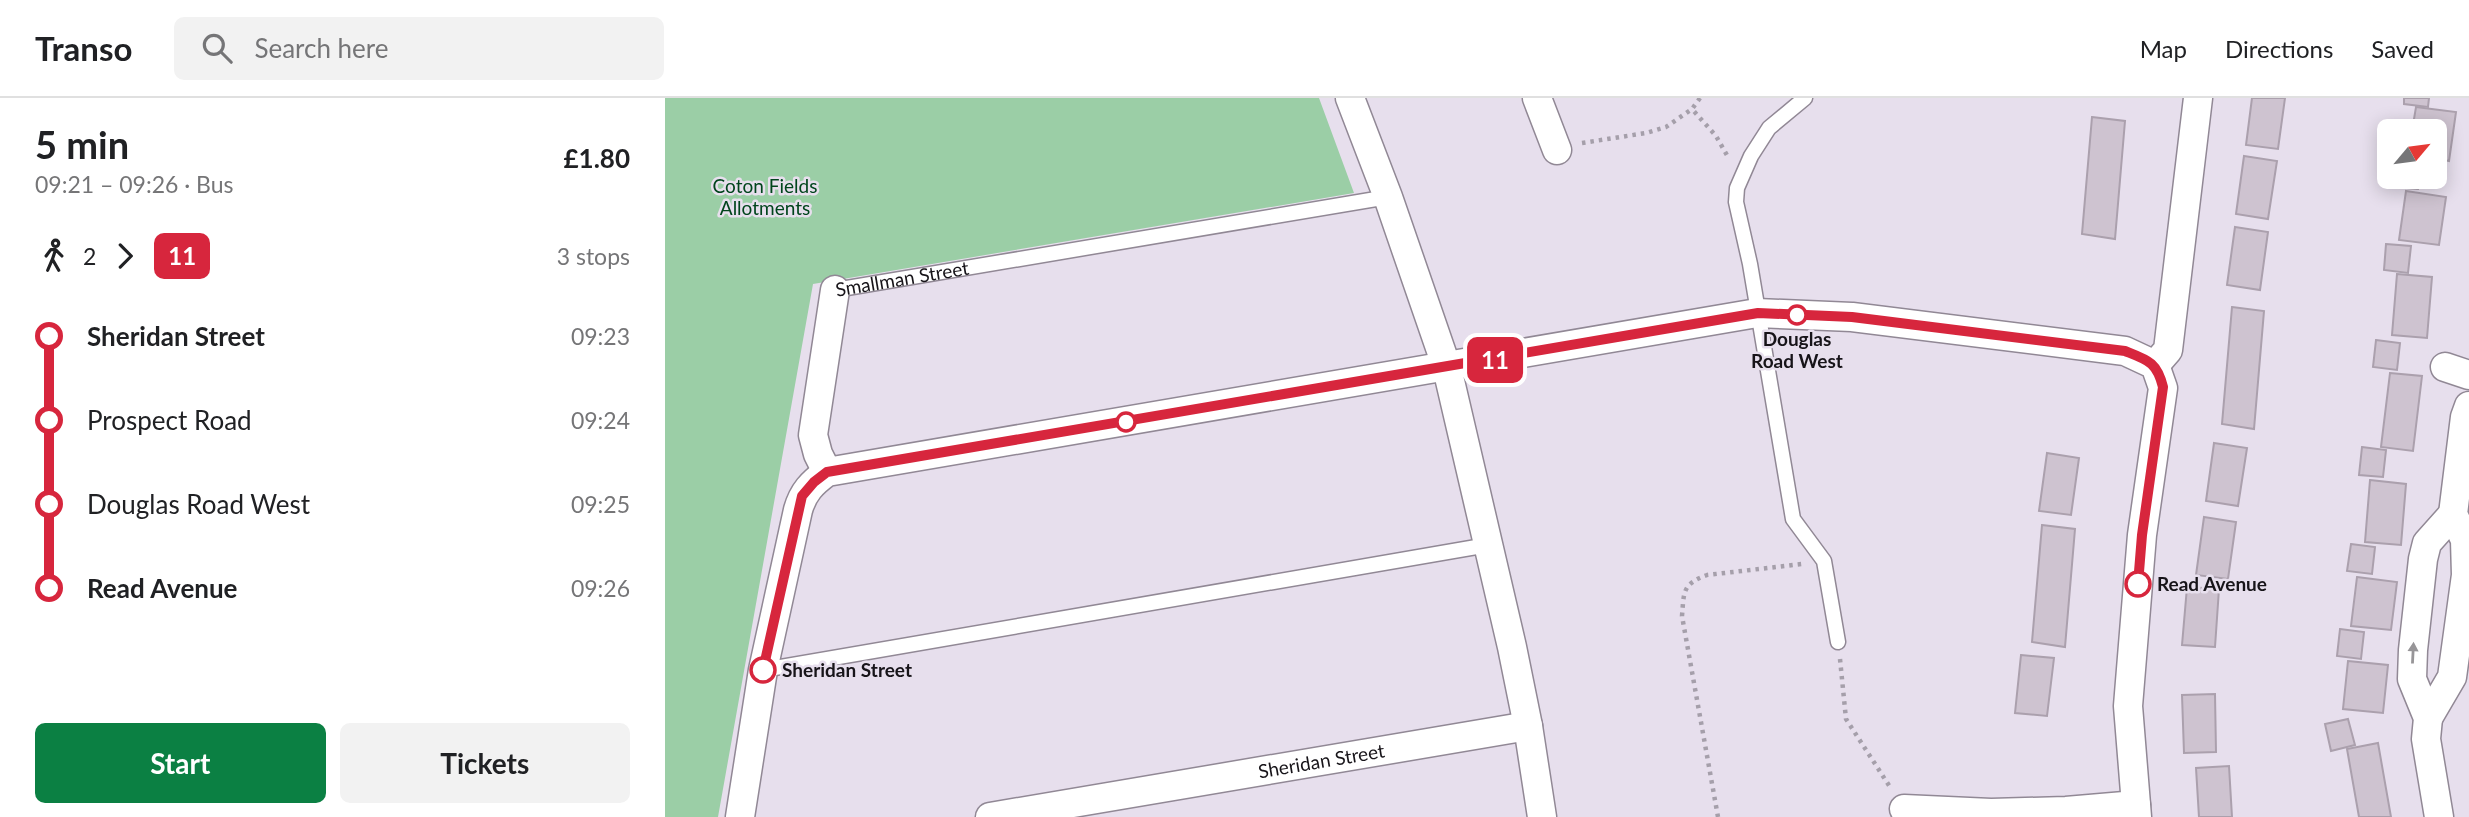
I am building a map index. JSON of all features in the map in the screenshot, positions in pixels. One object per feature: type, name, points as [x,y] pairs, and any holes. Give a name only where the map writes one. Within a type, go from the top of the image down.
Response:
[{"type":"street","points":[[1350,98],[1388,197],[1447,368],[1528,726],[1542,817]]},
{"type":"street","points":[[1537,98],[1557,150]]},
{"type":"street","points":[[2155,365],[2168,349],[2198,98]]},
{"type":"street","name":"Smallman Street","points":[[827,472],[813,435],[835,290]]},
{"type":"street","points":[[740,817],[763,670],[802,496],[827,472],[1758,313],[1852,317],[2125,351],[2145,359],[2155,365],[2163,387],[2142,535],[2128,706],[2136,811],[1991,813],[1904,808]]},
{"type":"street","points":[[2439,817],[2426,739],[2428,718],[2452,677],[2464,588],[2465,540],[2453,514],[2465,416],[2469,405]]},
{"type":"street","points":[[2428,718],[2412,679],[2423,559],[2427,543],[2453,514]]},
{"type":"street","name":"Sheridan Street","points":[[990,817],[1528,726]]},
{"type":"lane","points":[[1805,98],[1769,128],[1751,156],[1737,188],[1736,202],[1793,519],[1824,561],[1838,642]]},
{"type":"lane","name":"Smallman Street","points":[[835,290],[1388,197]]},
{"type":"lane","points":[[763,670],[1487,545]]},
{"type":"path","points":[[1557,150],[1592,139],[1646,133],[1666,127],[1692,108],[1700,98]]},
{"type":"path","points":[[1692,108],[1726,151]]},
{"type":"path","points":[[1718,817],[1682,616],[1684,592],[1693,580],[1707,575],[1824,561]]},
{"type":"path","points":[[1838,642],[1846,719],[1904,808]]},
{"type":"green space","name":"Coton Fields Allotments","points":[[665,98],[1319,98],[1354,193],[813,284],[718,817],[665,817]]},
{"type":"building","points":[[2252,98],[2285,98],[2278,149],[2246,145]]},
{"type":"building","points":[[2404,98],[2429,98],[2428,107],[2404,104]]},
{"type":"building","points":[[2416,107],[2456,112],[2449,161],[2447,119],[2414,119]]},
{"type":"building","points":[[2092,117],[2125,121],[2115,239],[2082,234]]},
{"type":"building","points":[[2244,156],[2277,161],[2268,219],[2236,214]]},
{"type":"building","points":[[2406,191],[2446,197],[2439,245],[2399,240]]},
{"type":"building","points":[[2235,227],[2268,232],[2260,290],[2227,285]]},
{"type":"building","points":[[2386,244],[2411,246],[2408,273],[2384,270]]},
{"type":"building","points":[[2397,274],[2432,277],[2427,338],[2392,335]]},
{"type":"building","points":[[2232,307],[2264,311],[2254,429],[2222,424]]},
{"type":"building","points":[[2376,340],[2400,343],[2397,370],[2373,367]]},
{"type":"building","points":[[2390,373],[2422,376],[2413,451],[2381,447]]},
{"type":"building","points":[[2214,443],[2247,448],[2238,506],[2206,501]]},
{"type":"building","points":[[2362,447],[2386,450],[2383,477],[2359,475]]},
{"type":"building","points":[[2047,453],[2079,458],[2071,515],[2039,511]]},
{"type":"building","points":[[2370,480],[2406,484],[2401,545],[2365,542]]},
{"type":"building","points":[[2204,517],[2236,522],[2228,579],[2196,575]]},
{"type":"building","points":[[2042,525],[2075,529],[2065,647],[2032,642]]},
{"type":"building","points":[[2351,544],[2375,547],[2372,574],[2347,571]]},
{"type":"building","points":[[2357,577],[2397,582],[2391,630],[2351,626]]},
{"type":"building","points":[[2187,587],[2219,589],[2215,647],[2182,645]]},
{"type":"building","points":[[2340,629],[2364,632],[2361,659],[2337,656]]},
{"type":"building","points":[[2021,655],[2054,658],[2047,716],[2015,713]]},
{"type":"building","points":[[2348,661],[2388,665],[2383,713],[2343,709]]},
{"type":"building","points":[[2215,694],[2216,752],[2184,753],[2182,695]]},
{"type":"building","points":[[2348,719],[2355,745],[2331,751],[2325,724]]},
{"type":"building","points":[[2378,743],[2391,817],[2359,817],[2347,749]]},
{"type":"building","points":[[2229,766],[2232,817],[2199,817],[2196,768]]},
{"type":"bus line","name":"11","points":[[763,670],[802,496],[827,472],[1758,313],[1852,317],[2125,351],[2155,365],[2163,387],[2142,535],[2138,584]]},
{"type":"place","name":"Douglas Road West","points":[[1797,315]]},
{"type":"place","name":"Read Avenue","points":[[2138,584]]},
{"type":"place","name":"Sheridan Street","points":[[763,670]]}]
